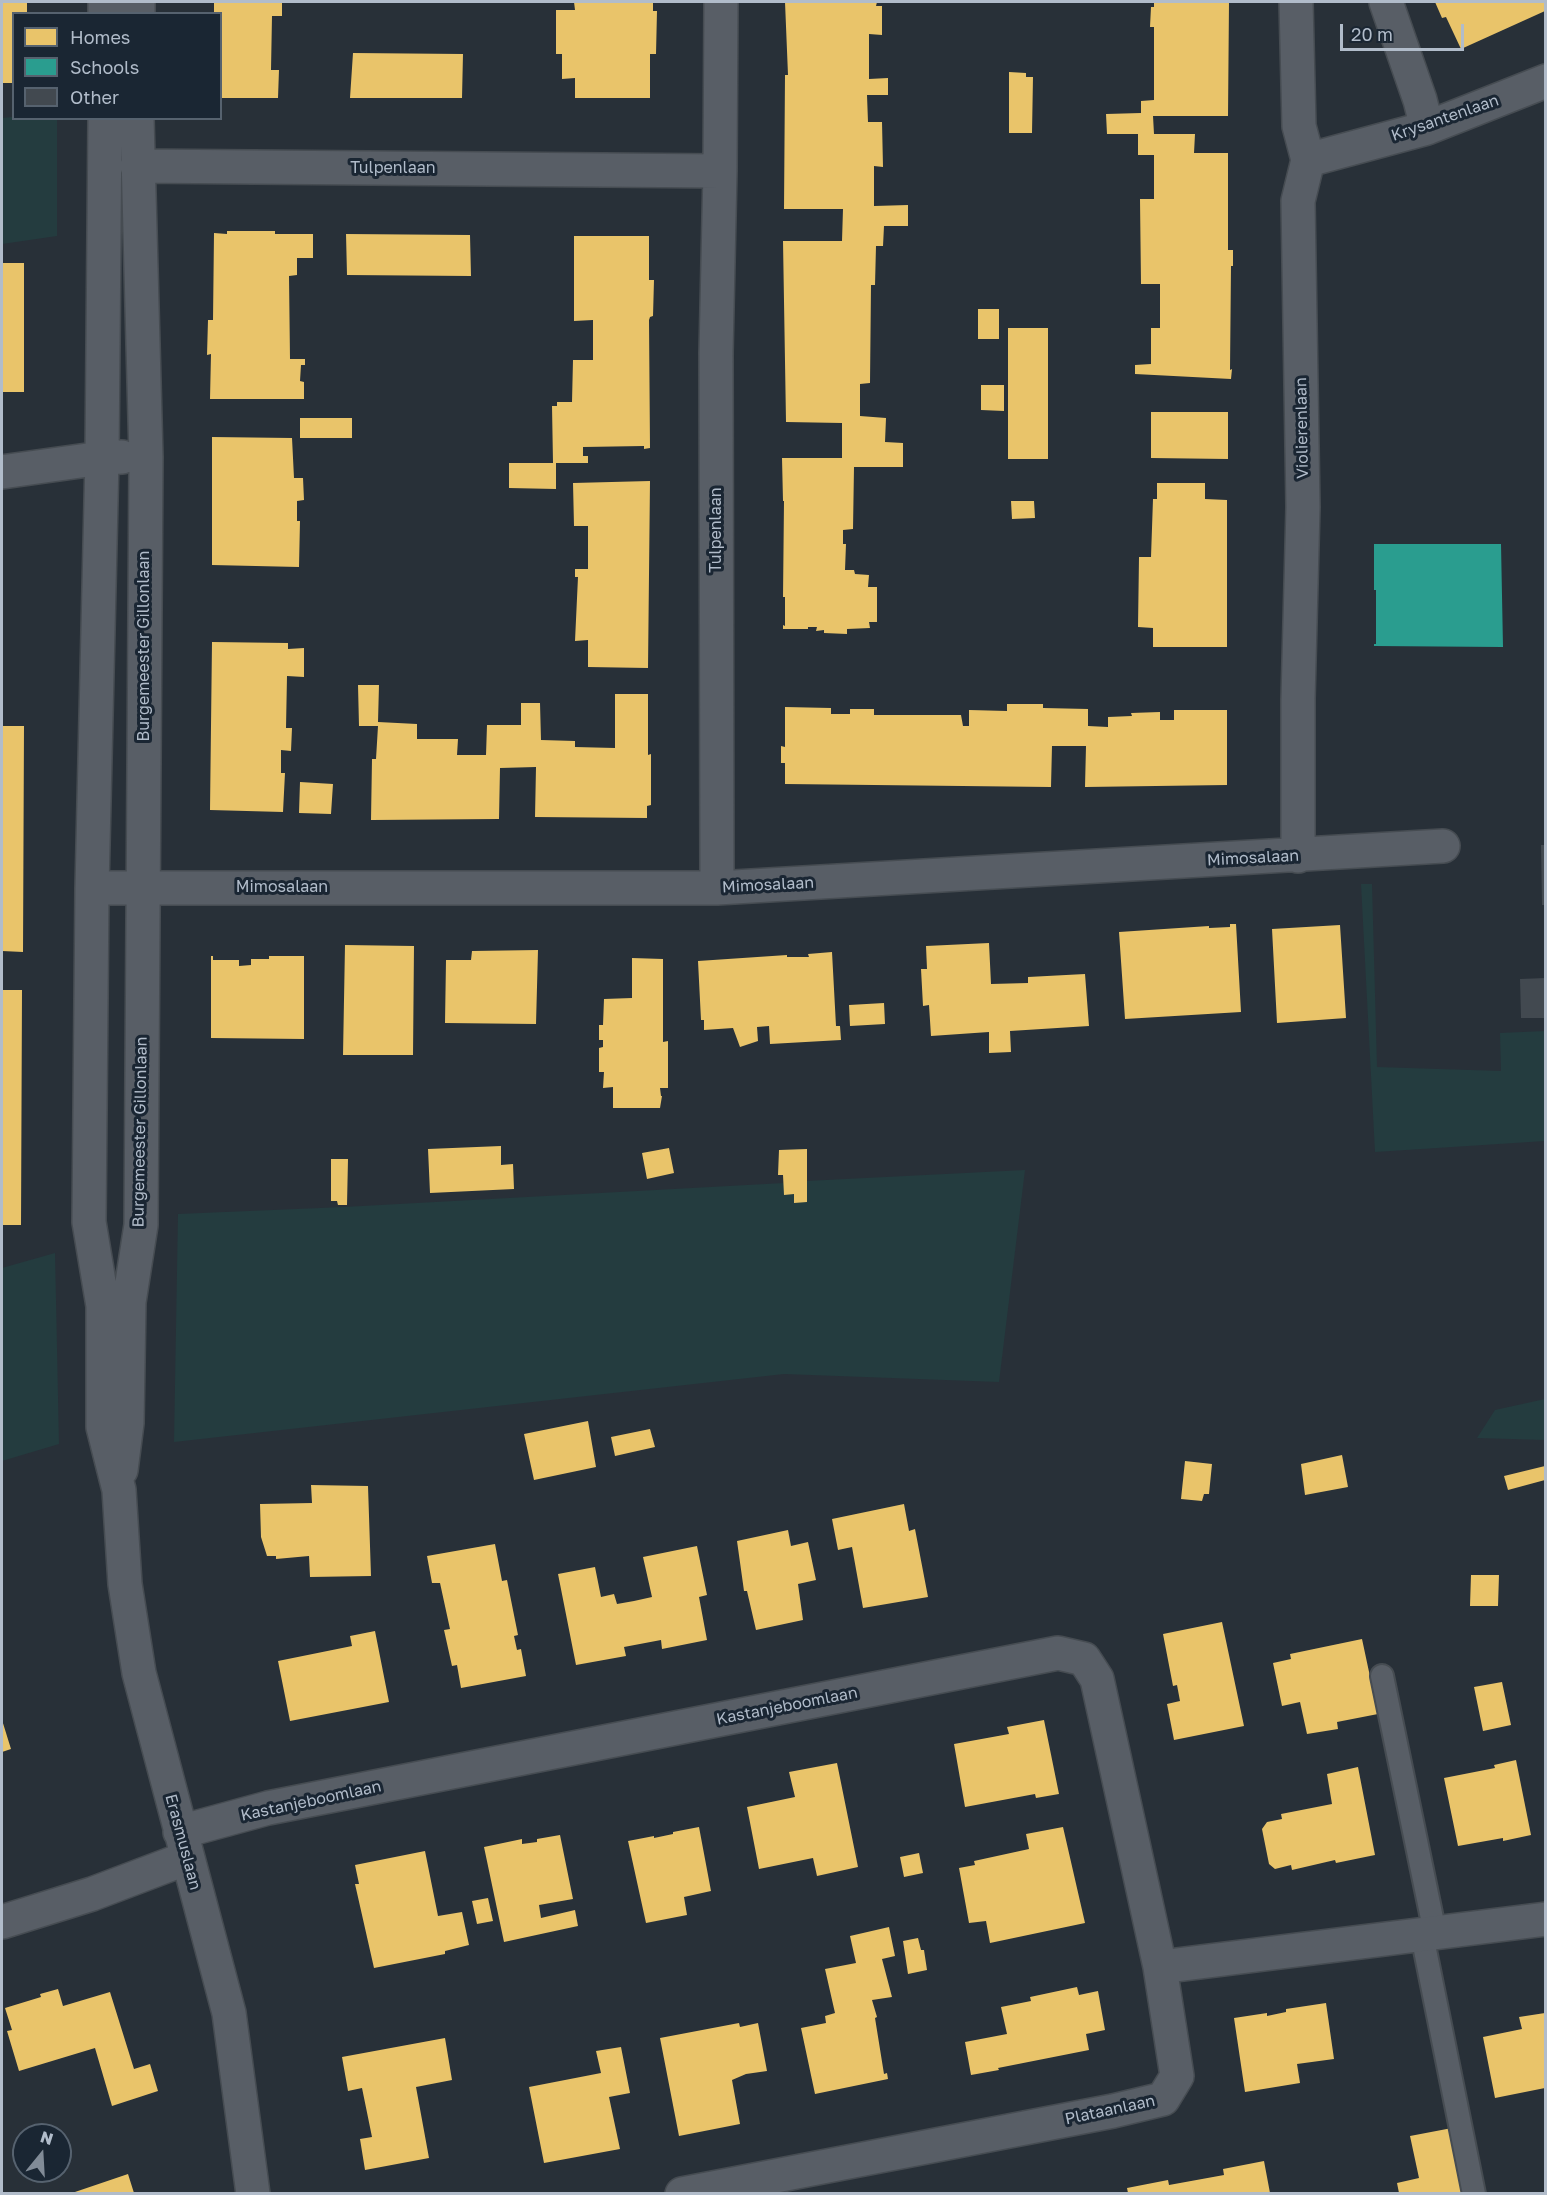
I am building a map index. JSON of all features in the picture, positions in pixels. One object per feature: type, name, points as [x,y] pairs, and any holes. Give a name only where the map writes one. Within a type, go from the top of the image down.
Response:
[{"type":"street","name":"Tulpenlaan","points":[[717,888],[716,377],[721,2]]},
{"type":"street","name":"Violierenlaan","points":[[1296,2],[1299,126],[1308,160],[1298,201],[1303,507],[1298,699],[1298,856]]},
{"type":"street","points":[[1386,2],[1420,100],[1426,128]]},
{"type":"street","name":"Krysantenlaan","points":[[1308,160],[1426,128],[1545,81]]},
{"type":"street","points":[[105,120],[102,458],[92,888],[89,1222],[103,1306],[103,1427],[119,1490]]},
{"type":"street","name":"Burgemeester Gillonlaan","points":[[119,1490],[127,1422],[129,1302],[141,1225],[146,457],[137,120]]},
{"type":"street","name":"Tulpenlaan","points":[[137,166],[720,171]]},
{"type":"street","points":[[2,472],[102,458],[146,457]]},
{"type":"street","name":"Mimosalaan","points":[[92,888],[717,888],[1443,846]]},
{"type":"street","name":"Erasmuslaan","points":[[119,1490],[125,1584],[139,1672],[229,2013],[253,2193]]},
{"type":"street","name":"Kastanjeboomlaan","points":[[2,1922],[93,1894],[183,1845],[268,1808],[1058,1653],[1084,1659],[1097,1679],[1160,1967]]},
{"type":"street","points":[[1160,1967],[1545,1919]]},
{"type":"street","name":"Plataanlaan","points":[[682,2193],[1113,2111],[1163,2099],[1177,2076],[1160,1967]]},
{"type":"lane","points":[[1382,1676],[1474,2193]]},
{"type":"green space","points":[[2,118],[57,120],[57,236],[2,244]]},
{"type":"green space","points":[[1361,884],[1372,884],[1377,1067],[1501,1071],[1500,1033],[1545,1031],[1545,1141],[1375,1152]]},
{"type":"green space","points":[[1025,1170],[999,1382],[784,1374],[174,1442],[178,1214],[784,1183],[784,1194],[794,1194],[794,1203],[806,1181]]},
{"type":"green space","points":[[55,1253],[59,1444],[2,1461],[2,1268]]},
{"type":"green space","points":[[1545,1399],[1545,1440],[1477,1438],[1495,1410]]},
{"type":"building: Homes","points":[[2,2],[27,2],[27,12],[12,12],[12,83],[2,83]]},
{"type":"building: Homes","points":[[214,2],[282,2],[282,16],[272,16],[271,70],[279,70],[278,98],[222,98],[222,12],[214,12]]},
{"type":"building: Homes","points":[[574,2],[653,2],[653,11],[657,11],[656,54],[650,54],[650,98],[575,98],[575,78],[562,79],[562,54],[556,54],[556,10],[575,10]]},
{"type":"building: Homes","points":[[785,2],[877,2],[876,6],[882,6],[882,35],[869,34],[869,79],[888,78],[888,95],[867,95],[868,122],[882,122],[883,167],[874,166],[874,206],[908,205],[908,226],[884,226],[883,246],[876,246],[875,285],[871,285],[870,383],[860,384],[860,416],[886,418],[885,442],[903,443],[903,467],[854,467],[853,529],[843,530],[843,544],[846,544],[845,570],[854,570],[855,574],[869,575],[868,587],[877,587],[877,622],[869,622],[870,628],[847,629],[847,634],[824,633],[824,630],[816,631],[817,627],[783,629],[783,625],[785,626],[785,597],[783,597],[782,458],[842,458],[842,423],[786,422],[783,241],[842,241],[843,209],[784,209],[785,75],[788,75]]},
{"type":"building: Homes","points":[[1154,2],[1229,2],[1228,116],[1153,116],[1154,134],[1195,134],[1194,153],[1228,153],[1228,250],[1233,250],[1231,379],[1135,374],[1135,365],[1151,364],[1151,328],[1160,328],[1160,284],[1141,284],[1140,199],[1154,199],[1154,155],[1138,155],[1138,134],[1107,134],[1106,114],[1141,113],[1141,101],[1154,100],[1154,27],[1150,27],[1151,7],[1154,7]]},
{"type":"building: Homes","points":[[1435,2],[1545,2],[1545,11],[1461,49],[1446,17],[1442,18]]},
{"type":"building: Homes","points":[[353,53],[463,54],[462,98],[350,98]]},
{"type":"building: Homes","points":[[1009,72],[1026,73],[1026,77],[1033,77],[1032,133],[1009,133]]},
{"type":"building: Homes","points":[[227,231],[313,234],[313,258],[297,258],[297,275],[289,276],[290,359],[305,359],[305,365],[301,365],[300,381],[304,382],[304,399],[210,399],[211,354],[207,355],[208,320],[213,320],[214,233],[227,234]]},
{"type":"building: Homes","points":[[346,234],[470,235],[471,276],[347,275]]},
{"type":"building: Homes","points":[[574,236],[649,236],[649,280],[654,280],[653,316],[649,320],[650,448],[644,449],[644,446],[583,447],[583,456],[588,456],[588,463],[556,463],[556,489],[509,488],[509,463],[553,463],[552,406],[557,406],[557,402],[572,402],[573,360],[593,360],[593,320],[574,321]]},
{"type":"building: Homes","points":[[2,263],[24,263],[24,392],[2,392]]},
{"type":"building: Homes","points":[[978,309],[999,309],[999,339],[978,339]]},
{"type":"building: Homes","points":[[1008,328],[1048,328],[1048,459],[1008,459]]},
{"type":"building: Homes","points":[[981,385],[1004,385],[1004,411],[981,410]]},
{"type":"building: Homes","points":[[1151,412],[1228,412],[1228,459],[1151,458]]},
{"type":"building: Homes","points":[[300,418],[352,418],[352,438],[300,438]]},
{"type":"building: Homes","points":[[212,437],[292,438],[294,478],[303,478],[304,500],[297,501],[297,521],[300,521],[299,567],[212,565]]},
{"type":"building: Homes","points":[[650,481],[648,668],[588,667],[588,640],[575,641],[578,577],[575,577],[575,569],[588,569],[588,526],[574,526],[573,483]]},
{"type":"building: Homes","points":[[1157,483],[1205,483],[1205,499],[1227,500],[1227,647],[1153,647],[1153,628],[1138,627],[1139,557],[1151,557],[1153,499],[1157,499]]},
{"type":"building: Homes","points":[[1011,501],[1034,501],[1035,518],[1012,519]]},
{"type":"building: Homes","points":[[212,642],[288,643],[288,649],[304,648],[304,677],[287,676],[286,728],[292,728],[291,751],[281,750],[281,773],[285,773],[283,812],[210,810]]},
{"type":"building: Homes","points":[[358,685],[379,685],[378,722],[417,724],[417,739],[458,739],[457,755],[486,755],[487,725],[521,725],[521,703],[540,703],[541,740],[575,741],[575,747],[615,748],[615,694],[648,694],[651,805],[647,806],[647,818],[535,817],[536,767],[500,768],[499,819],[371,820],[372,759],[376,759],[378,726],[359,726]]},
{"type":"building: Homes","points":[[1007,704],[1043,704],[1043,708],[1088,709],[1088,726],[1108,727],[1108,717],[1132,716],[1131,713],[1160,712],[1160,720],[1174,720],[1174,710],[1227,710],[1227,785],[1085,787],[1086,746],[1052,746],[1051,787],[785,784],[785,763],[781,763],[781,746],[785,747],[785,707],[831,708],[831,714],[850,714],[850,709],[874,709],[874,715],[961,715],[963,726],[969,726],[969,710],[1007,711]]},
{"type":"building: Homes","points":[[2,726],[24,726],[23,952],[2,951]]},
{"type":"building: Homes","points":[[300,782],[333,784],[331,814],[299,813]]},
{"type":"building: Homes","points":[[1230,924],[1236,924],[1241,1012],[1125,1019],[1119,932],[1209,926],[1209,928],[1230,927]]},
{"type":"building: Homes","points":[[1340,925],[1346,1018],[1277,1023],[1272,929]]},
{"type":"building: Homes","points":[[989,943],[991,984],[1028,983],[1028,977],[1085,974],[1089,1026],[1010,1031],[1011,1052],[989,1053],[989,1032],[931,1036],[929,1005],[923,1006],[921,969],[927,969],[926,946]]},
{"type":"building: Homes","points":[[345,945],[414,946],[413,1055],[343,1055]]},
{"type":"building: Homes","points":[[538,950],[536,1024],[445,1023],[446,960],[471,960],[472,951]]},
{"type":"building: Homes","points":[[832,952],[836,1026],[840,1026],[841,1040],[770,1044],[769,1026],[757,1027],[758,1041],[740,1047],[733,1028],[704,1030],[704,1020],[701,1020],[698,961],[787,955],[787,957],[809,957],[808,954]]},
{"type":"building: Homes","points":[[211,956],[213,960],[239,960],[239,966],[251,965],[251,959],[269,959],[269,956],[304,956],[304,1039],[211,1038]]},
{"type":"building: Homes","points":[[632,958],[663,959],[663,1042],[668,1041],[668,1088],[660,1088],[662,1096],[660,1108],[613,1108],[613,1087],[603,1088],[604,1072],[599,1072],[599,1048],[603,1047],[603,1040],[599,1040],[599,1025],[603,1025],[604,999],[632,998]]},
{"type":"building: Homes","points":[[2,990],[22,990],[21,1225],[2,1225]]},
{"type":"building: Homes","points":[[884,1003],[885,1024],[850,1026],[849,1005]]},
{"type":"building: Homes","points":[[501,1146],[501,1165],[513,1164],[514,1189],[430,1193],[428,1149]]},
{"type":"building: Homes","points":[[669,1148],[674,1173],[647,1179],[642,1153]]},
{"type":"building: Homes","points":[[807,1149],[807,1202],[794,1203],[794,1194],[784,1195],[783,1175],[778,1175],[779,1150]]},
{"type":"building: Homes","points":[[331,1159],[348,1159],[347,1205],[338,1205],[337,1201],[331,1201]]},
{"type":"building: Homes","points":[[588,1421],[596,1467],[534,1480],[524,1434]]},
{"type":"building: Homes","points":[[650,1429],[655,1447],[615,1456],[611,1437]]},
{"type":"building: Homes","points":[[1342,1455],[1348,1487],[1305,1495],[1301,1464]]},
{"type":"building: Homes","points":[[1185,1461],[1212,1464],[1209,1494],[1204,1494],[1202,1501],[1181,1499]]},
{"type":"building: Homes","points":[[1545,1466],[1545,1480],[1508,1490],[1504,1476]]},
{"type":"building: Homes","points":[[311,1485],[368,1486],[371,1576],[310,1577],[309,1556],[276,1559],[276,1556],[267,1556],[261,1537],[260,1504],[312,1503]]},
{"type":"building: Homes","points":[[904,1504],[909,1531],[915,1529],[928,1597],[863,1608],[852,1547],[838,1550],[832,1519]]},
{"type":"building: Homes","points":[[788,1530],[791,1546],[808,1542],[816,1580],[798,1584],[803,1620],[756,1630],[747,1591],[744,1591],[737,1541]]},
{"type":"building: Homes","points":[[495,1544],[502,1581],[507,1580],[518,1635],[514,1636],[517,1650],[521,1649],[526,1676],[461,1688],[457,1665],[452,1666],[444,1630],[450,1629],[440,1583],[432,1583],[427,1556]]},
{"type":"building: Homes","points":[[697,1546],[707,1595],[699,1597],[707,1640],[662,1649],[661,1640],[624,1647],[626,1656],[576,1665],[558,1574],[595,1567],[601,1597],[614,1594],[617,1604],[634,1601],[652,1597],[643,1557]]},
{"type":"building: Homes","points":[[1471,1575],[1499,1575],[1498,1606],[1470,1606]]},
{"type":"building: Homes","points":[[1222,1622],[1244,1726],[1174,1740],[1167,1704],[1180,1701],[1177,1685],[1173,1686],[1163,1634]]},
{"type":"building: Homes","points":[[375,1631],[389,1702],[290,1721],[278,1661],[352,1646],[350,1636]]},
{"type":"building: Homes","points":[[1362,1639],[1378,1714],[1337,1722],[1338,1729],[1307,1734],[1300,1702],[1282,1706],[1273,1663],[1291,1659],[1290,1654]]},
{"type":"building: Homes","points":[[1502,1682],[1511,1725],[1483,1731],[1474,1687]]},
{"type":"building: Homes","points":[[2,1720],[11,1749],[2,1752]]},
{"type":"building: Homes","points":[[1044,1720],[1059,1794],[1036,1798],[1035,1794],[965,1807],[954,1744],[1009,1734],[1007,1727]]},
{"type":"building: Homes","points":[[1516,1760],[1531,1835],[1458,1846],[1444,1778],[1495,1768],[1494,1765]]},
{"type":"building: Homes","points":[[837,1763],[858,1867],[817,1876],[813,1858],[759,1869],[747,1807],[795,1797],[789,1772]]},
{"type":"building: Homes","points":[[1358,1767],[1375,1855],[1336,1863],[1335,1860],[1292,1870],[1291,1865],[1275,1869],[1269,1864],[1262,1829],[1267,1822],[1282,1819],[1281,1814],[1332,1804],[1327,1774]]},
{"type":"building: Homes","points":[[699,1827],[711,1891],[684,1897],[687,1915],[646,1923],[628,1841],[654,1836],[654,1838]]},
{"type":"building: Homes","points":[[1063,1827],[1085,1923],[990,1943],[986,1921],[969,1923],[959,1868],[975,1865],[974,1861],[1029,1849],[1026,1834]]},
{"type":"building: Homes","points":[[560,1835],[573,1899],[539,1905],[541,1918],[575,1910],[578,1926],[504,1942],[484,1847],[522,1839],[522,1844],[537,1842],[537,1839]]},
{"type":"building: Homes","points":[[425,1851],[438,1916],[462,1912],[469,1945],[445,1951],[445,1954],[374,1968],[355,1884],[359,1884],[355,1865]]},
{"type":"building: Homes","points":[[919,1853],[923,1873],[904,1877],[900,1857]]},
{"type":"building: Homes","points":[[488,1898],[493,1921],[477,1924],[472,1901]]},
{"type":"building: Homes","points":[[889,1927],[895,1956],[882,1959],[892,1997],[872,2000],[877,2017],[875,2018],[884,2074],[887,2073],[888,2079],[815,2094],[801,2028],[826,2023],[825,2016],[835,2013],[825,1969],[856,1963],[850,1936]]},
{"type":"building: Homes","points":[[918,1938],[921,1950],[924,1950],[927,1970],[908,1974],[903,1941]]},
{"type":"building: Homes","points":[[1077,1987],[1079,1995],[1098,1991],[1105,2030],[1086,2034],[1089,2050],[971,2075],[965,2042],[1007,2034],[1001,2007],[1031,2001],[1030,1997]]},
{"type":"building: Homes","points":[[58,1989],[63,2006],[110,1992],[134,2069],[150,2064],[158,2091],[112,2106],[95,2048],[19,2071],[7,2031],[12,2030],[5,2008]]},
{"type":"building: Homes","points":[[1326,2003],[1334,2059],[1297,2064],[1300,2083],[1245,2092],[1234,2018],[1267,2013],[1267,2016],[1286,2012],[1286,2009]]},
{"type":"building: Homes","points":[[1545,2013],[1545,2088],[1495,2098],[1483,2037],[1522,2029],[1519,2017]]},
{"type":"building: Homes","points":[[739,2023],[740,2027],[758,2023],[767,2071],[746,2074],[732,2080],[740,2124],[679,2136],[660,2038]]},
{"type":"building: Homes","points":[[445,2038],[452,2080],[416,2087],[429,2158],[365,2170],[360,2139],[372,2137],[362,2088],[348,2091],[342,2057]]},
{"type":"building: Homes","points":[[621,2047],[630,2093],[609,2097],[620,2149],[544,2163],[529,2087],[601,2073],[596,2051]]},
{"type":"building: Homes","points":[[1452,2128],[1465,2193],[1399,2193],[1397,2183],[1419,2178],[1410,2136]]},
{"type":"building: Homes","points":[[1264,2161],[1270,2193],[1128,2193],[1127,2188],[1168,2180],[1169,2185],[1224,2175],[1223,2169]]},
{"type":"building: Homes","points":[[128,2174],[134,2193],[72,2193]]},
{"type":"building: Schools","points":[[1374,544],[1501,544],[1503,647],[1374,646],[1376,644],[1376,590],[1374,590]]},
{"type":"building: Other","points":[[1541,845],[1546,845],[1546,905],[1542,905]]},
{"type":"building: Other","points":[[1546,978],[1546,1018],[1521,1018],[1520,979]]}]
